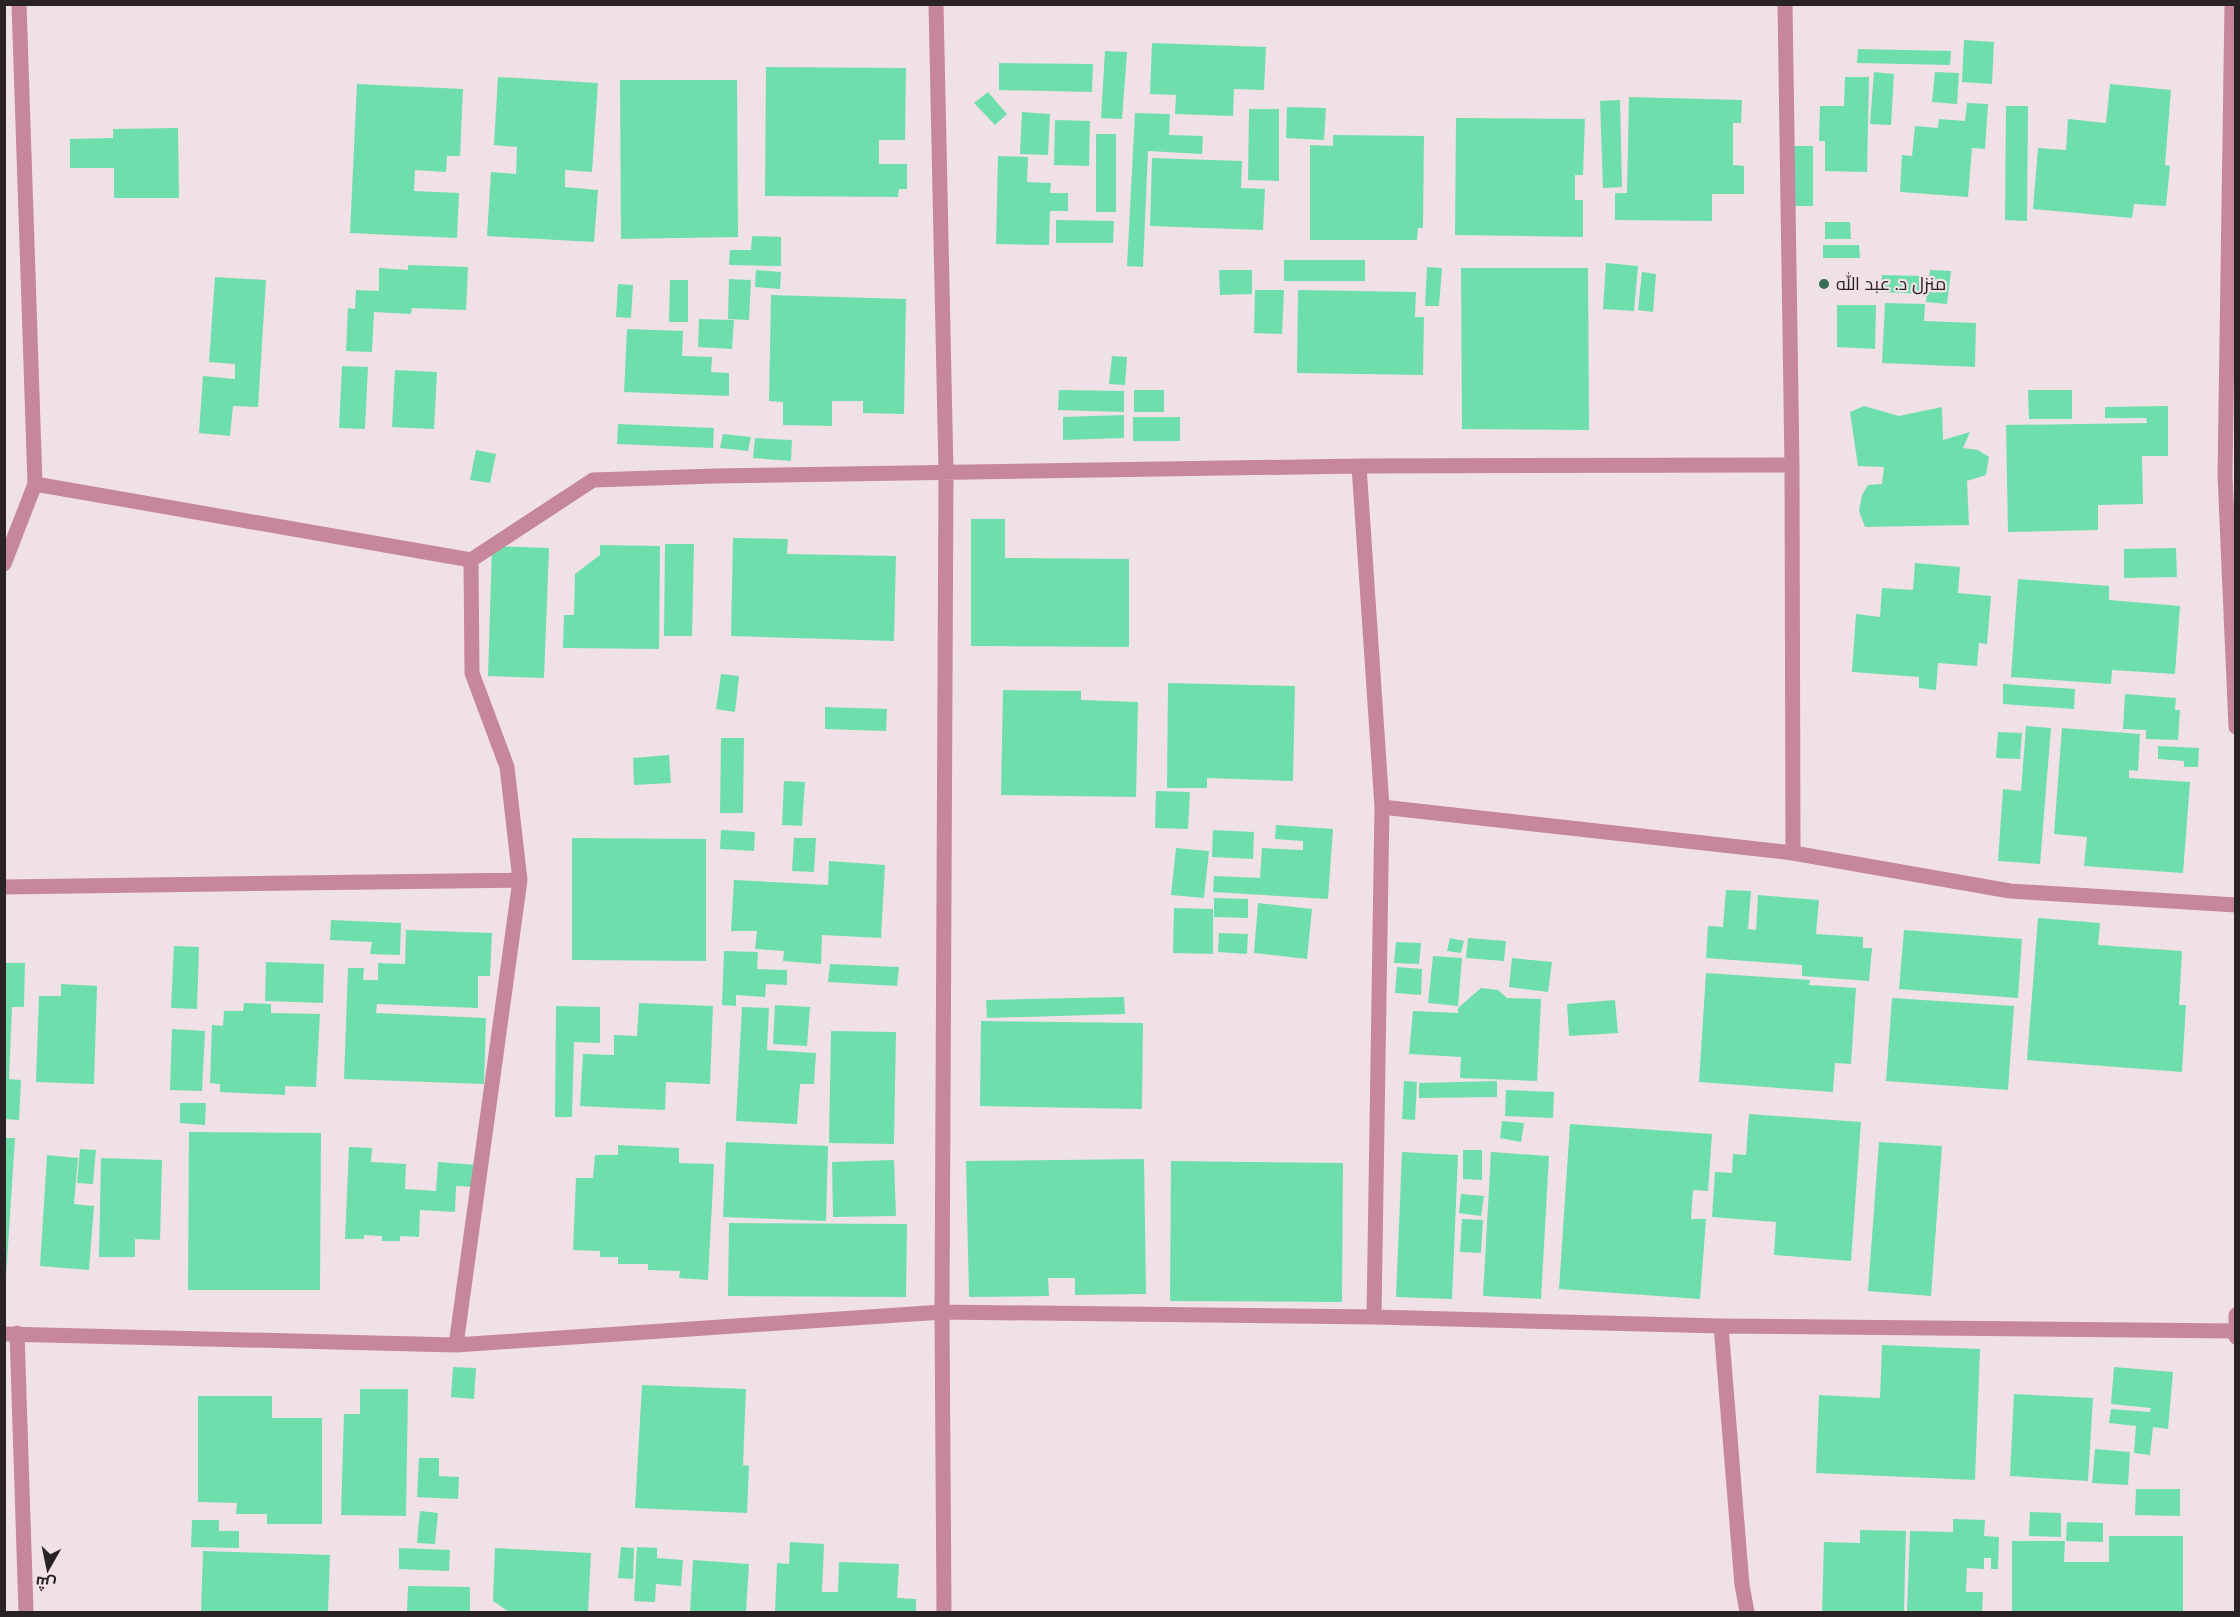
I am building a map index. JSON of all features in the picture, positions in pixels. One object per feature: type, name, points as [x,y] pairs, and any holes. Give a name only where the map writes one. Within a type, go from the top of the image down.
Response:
[{"type":"street","points":[[4,564],[35,484],[19,4]]},
{"type":"street","points":[[936,4],[946,472],[942,1312],[944,1612]]},
{"type":"street","points":[[1785,4],[1792,465],[1793,853]]},
{"type":"street","points":[[2232,4],[2230,475],[2235,727]]},
{"type":"street","points":[[35,484],[471,560],[593,480],[1359,466],[1792,465]]},
{"type":"street","points":[[1359,466],[1382,807],[1374,1317]]},
{"type":"street","points":[[456,1345],[520,880],[507,767],[472,673],[471,560]]},
{"type":"street","points":[[1382,807],[1793,853],[2010,891],[2235,904]]},
{"type":"street","points":[[4,886],[520,880]]},
{"type":"street","points":[[26,1612],[11,1333],[456,1345],[942,1312],[1374,1317],[1722,1326],[2235,1331]]},
{"type":"street","points":[[2235,1315],[2235,1337]]},
{"type":"street","points":[[1722,1326],[1742,1585],[1747,1612]]},
{"type":"building","points":[[1964,40],[1994,42],[1992,84],[1962,82]]},
{"type":"building","points":[[1152,43],[1266,47],[1264,90],[1234,89],[1233,116],[1175,114],[1176,95],[1150,94]]},
{"type":"building","points":[[1858,49],[1951,51],[1950,65],[1857,63]]},
{"type":"building","points":[[1105,51],[1127,52],[1122,119],[1101,118]]},
{"type":"building","points":[[999,63],[1093,64],[1092,92],[999,90]]},
{"type":"building","points":[[766,67],[906,68],[905,140],[879,140],[879,164],[907,164],[907,189],[899,189],[898,197],[765,196]]},
{"type":"building","points":[[1874,72],[1894,74],[1891,125],[1870,124]]},
{"type":"building","points":[[1935,72],[1959,73],[1957,104],[1932,102]]},
{"type":"building","points":[[498,77],[598,83],[592,172],[565,170],[565,187],[598,190],[594,242],[487,236],[491,172],[516,174],[517,147],[494,145]]},
{"type":"building","points":[[1845,77],[1869,77],[1867,172],[1825,171],[1825,141],[1819,141],[1820,106],[1844,106]]},
{"type":"building","points":[[620,80],[737,80],[738,237],[621,239]]},
{"type":"building","points":[[357,84],[463,89],[460,156],[447,156],[446,172],[415,170],[414,191],[459,193],[457,238],[350,233]]},
{"type":"building","points":[[2110,84],[2171,90],[2165,165],[2170,166],[2166,206],[2134,204],[2132,218],[2033,209],[2038,148],[2066,150],[2068,119],[2106,123]]},
{"type":"building","points":[[988,92],[1007,114],[995,125],[974,103]]},
{"type":"building","points":[[1629,97],[1742,100],[1741,123],[1733,123],[1733,165],[1744,166],[1744,194],[1712,194],[1712,221],[1615,220],[1615,193],[1627,193]]},
{"type":"building","points":[[1620,100],[1622,187],[1603,188],[1600,101]]},
{"type":"building","points":[[1967,103],[1988,104],[1985,149],[1972,148],[1968,197],[1900,192],[1902,155],[1912,156],[1915,126],[1938,128],[1939,119],[1965,121]]},
{"type":"building","points":[[2006,106],[2028,106],[2027,221],[2005,220]]},
{"type":"building","points":[[1287,107],[1326,108],[1324,140],[1286,138]]},
{"type":"building","points":[[1249,109],[1279,109],[1279,181],[1248,180]]},
{"type":"building","points":[[1022,112],[1050,114],[1048,155],[1020,154]]},
{"type":"building","points":[[1135,113],[1170,114],[1169,135],[1203,136],[1202,154],[1148,151],[1143,267],[1127,266]]},
{"type":"building","points":[[1456,118],[1585,119],[1583,175],[1575,175],[1575,200],[1583,200],[1583,237],[1455,235]]},
{"type":"building","points":[[1055,120],[1090,121],[1089,166],[1054,165]]},
{"type":"building","points":[[178,128],[179,198],[114,198],[114,168],[70,168],[70,139],[113,138],[113,129]]},
{"type":"building","points":[[1096,134],[1116,134],[1116,212],[1096,212]]},
{"type":"building","points":[[1333,135],[1424,136],[1423,228],[1418,228],[1417,240],[1310,240],[1310,145],[1333,146]]},
{"type":"building","points":[[1794,146],[1813,146],[1813,206],[1794,206]]},
{"type":"building","points":[[998,156],[1028,157],[1027,182],[1051,183],[1050,193],[1068,193],[1068,211],[1050,211],[1049,245],[996,244]]},
{"type":"building","points":[[1152,158],[1242,161],[1241,188],[1265,189],[1263,230],[1150,226]]},
{"type":"building","points":[[1056,220],[1114,221],[1113,243],[1056,243]]},
{"type":"building","points":[[1825,222],[1850,222],[1851,239],[1825,239]]},
{"type":"building","points":[[752,236],[781,237],[781,266],[729,265],[730,250],[751,250]]},
{"type":"building","points":[[1823,245],[1859,245],[1860,258],[1823,258]]},
{"type":"building","points":[[1284,260],[1365,260],[1365,281],[1284,281]]},
{"type":"building","points":[[1606,263],[1638,266],[1634,311],[1603,309]]},
{"type":"building","points":[[408,265],[468,267],[466,310],[412,308],[411,314],[374,312],[372,352],[346,351],[348,308],[355,309],[356,290],[379,291],[379,268],[408,270]]},
{"type":"building","points":[[1427,267],[1442,268],[1439,306],[1425,306]]},
{"type":"building","points":[[1461,268],[1588,268],[1589,430],[1462,429]]},
{"type":"building","points":[[756,270],[781,272],[780,289],[755,287]]},
{"type":"building","points":[[1219,270],[1252,270],[1252,294],[1220,295]]},
{"type":"building","points":[[1930,270],[1951,271],[1947,304],[1926,302]]},
{"type":"building","points":[[1642,272],[1656,274],[1653,312],[1638,310]]},
{"type":"building","points":[[1882,275],[1924,276],[1923,294],[1881,292]]},
{"type":"building","points":[[215,277],[266,280],[258,407],[233,406],[230,436],[199,433],[203,376],[235,379],[235,364],[209,362]]},
{"type":"building","points":[[729,279],[751,280],[749,320],[728,319]]},
{"type":"building","points":[[670,280],[688,280],[688,322],[669,322]]},
{"type":"building","points":[[618,284],[633,285],[631,318],[616,317]]},
{"type":"building","points":[[1255,290],[1284,290],[1282,334],[1254,333]]},
{"type":"building","points":[[1298,290],[1416,292],[1415,317],[1424,317],[1423,375],[1297,373]]},
{"type":"building","points":[[771,295],[906,299],[904,414],[863,413],[863,401],[832,401],[832,426],[783,425],[783,402],[769,401]]},
{"type":"building","points":[[1885,303],[1925,304],[1924,321],[1976,323],[1975,367],[1882,363]]},
{"type":"building","points":[[1837,305],[1876,305],[1875,349],[1837,347]]},
{"type":"building","points":[[699,319],[734,320],[732,349],[698,347]]},
{"type":"building","points":[[627,329],[683,331],[682,356],[712,357],[711,372],[729,373],[729,396],[624,392]]},
{"type":"building","points":[[1112,356],[1127,357],[1125,385],[1109,384]]},
{"type":"building","points":[[342,366],[368,367],[365,429],[339,428]]},
{"type":"building","points":[[395,370],[437,372],[434,429],[392,427]]},
{"type":"building","points":[[1059,390],[1124,391],[1124,412],[1058,410]]},
{"type":"building","points":[[1134,390],[1164,390],[1164,412],[1134,412]]},
{"type":"building","points":[[2028,390],[2072,390],[2072,419],[2029,419]]},
{"type":"building","points":[[1864,406],[1899,416],[1942,407],[1943,440],[1970,432],[1963,448],[1978,450],[1989,457],[1986,475],[1967,481],[1969,525],[1865,527],[1859,511],[1862,495],[1868,485],[1882,484],[1884,467],[1858,466],[1850,412]]},
{"type":"building","points":[[2168,406],[2168,456],[2142,456],[2143,504],[2098,505],[2098,530],[2008,532],[2006,425],[2147,423],[2146,418],[2105,418],[2105,407]]},
{"type":"building","points":[[1124,415],[1124,438],[1063,440],[1063,417]]},
{"type":"building","points":[[1133,417],[1180,417],[1180,441],[1133,441]]},
{"type":"building","points":[[618,424],[714,428],[713,448],[617,444]]},
{"type":"building","points":[[723,434],[751,437],[748,451],[720,448]]},
{"type":"building","points":[[755,438],[792,440],[791,461],[753,458]]},
{"type":"building","points":[[476,450],[496,454],[490,483],[470,480]]},
{"type":"building","points":[[971,519],[1005,519],[1005,558],[1129,559],[1129,647],[971,646]]},
{"type":"building","points":[[733,538],[788,539],[787,554],[896,556],[894,641],[731,636]]},
{"type":"building","points":[[665,544],[694,544],[692,636],[664,636]]},
{"type":"building","points":[[600,545],[660,546],[659,649],[563,648],[564,615],[574,615],[575,574],[600,555]]},
{"type":"building","points":[[492,546],[549,548],[544,678],[488,676]]},
{"type":"building","points":[[2176,548],[2177,577],[2124,578],[2124,549]]},
{"type":"building","points":[[1915,563],[1960,567],[1958,593],[1991,596],[1987,644],[1979,643],[1977,666],[1938,663],[1936,690],[1919,688],[1919,677],[1852,672],[1856,614],[1880,617],[1882,588],[1913,590]]},
{"type":"building","points":[[2018,579],[2109,586],[2109,600],[2180,606],[2175,674],[2112,670],[2111,684],[2011,677]]},
{"type":"building","points":[[721,674],[739,676],[735,712],[716,709]]},
{"type":"building","points":[[1168,683],[1295,686],[1293,781],[1207,778],[1207,788],[1167,788]]},
{"type":"building","points":[[2003,684],[2075,689],[2074,709],[2003,704]]},
{"type":"building","points":[[1003,690],[1081,691],[1081,700],[1138,702],[1136,797],[1001,795]]},
{"type":"building","points":[[2125,694],[2176,698],[2175,710],[2180,710],[2178,740],[2146,739],[2146,730],[2123,729]]},
{"type":"building","points":[[825,707],[887,709],[886,731],[825,729]]},
{"type":"building","points":[[2026,726],[2051,728],[2040,864],[1998,861],[2003,789],[2021,791]]},
{"type":"building","points":[[2062,728],[2140,734],[2138,771],[2129,770],[2129,778],[2190,782],[2183,873],[2084,866],[2087,837],[2054,834]]},
{"type":"building","points":[[1998,732],[2022,733],[2020,759],[1996,758]]},
{"type":"building","points":[[721,738],[744,738],[743,813],[720,813]]},
{"type":"building","points":[[2158,746],[2199,748],[2198,767],[2184,767],[2184,761],[2158,759]]},
{"type":"building","points":[[669,755],[671,783],[634,785],[633,758]]},
{"type":"building","points":[[784,781],[805,782],[802,826],[782,825]]},
{"type":"building","points":[[1156,791],[1190,792],[1188,829],[1155,828]]},
{"type":"building","points":[[1276,825],[1333,829],[1328,899],[1213,892],[1214,876],[1260,878],[1262,848],[1303,850],[1303,841],[1275,839]]},
{"type":"building","points":[[721,830],[755,832],[754,851],[720,849]]},
{"type":"building","points":[[1213,830],[1254,832],[1253,859],[1212,857]]},
{"type":"building","points":[[572,838],[706,839],[706,961],[572,960]]},
{"type":"building","points":[[794,838],[816,838],[814,872],[792,871]]},
{"type":"building","points":[[1176,848],[1209,851],[1204,898],[1171,895]]},
{"type":"building","points":[[829,861],[885,865],[881,938],[822,935],[821,964],[783,961],[784,951],[755,949],[757,931],[731,931],[734,880],[828,885]]},
{"type":"building","points":[[1726,890],[1751,891],[1748,929],[1756,930],[1758,895],[1819,900],[1816,934],[1863,937],[1863,948],[1872,948],[1869,981],[1802,976],[1802,965],[1706,958],[1708,926],[1723,927]]},
{"type":"building","points":[[1214,898],[1248,899],[1248,918],[1214,917]]},
{"type":"building","points":[[1258,903],[1312,909],[1307,959],[1254,953]]},
{"type":"building","points":[[1174,908],[1213,909],[1213,954],[1173,953]]},
{"type":"building","points":[[2038,918],[2100,923],[2098,945],[2182,951],[2179,1005],[2186,1005],[2182,1072],[2027,1060]]},
{"type":"building","points":[[331,920],[401,923],[400,955],[370,954],[372,942],[330,940]]},
{"type":"building","points":[[406,930],[492,933],[490,976],[478,976],[478,1008],[377,1004],[376,1013],[486,1018],[484,1084],[344,1079],[348,968],[364,968],[363,980],[378,980],[378,963],[405,964]]},
{"type":"building","points":[[1904,930],[2022,939],[2018,998],[1899,989]]},
{"type":"building","points":[[1219,933],[1248,934],[1247,954],[1218,952]]},
{"type":"building","points":[[1450,938],[1464,941],[1461,953],[1447,951]]},
{"type":"building","points":[[1468,938],[1506,941],[1504,961],[1466,958]]},
{"type":"building","points":[[1396,942],[1421,943],[1419,964],[1394,963]]},
{"type":"building","points":[[174,946],[199,947],[197,1009],[171,1008]]},
{"type":"building","points":[[724,951],[758,952],[757,969],[787,970],[787,985],[766,984],[765,997],[736,995],[736,1006],[722,1005]]},
{"type":"building","points":[[1433,956],[1462,958],[1458,1006],[1428,1003]]},
{"type":"building","points":[[1512,958],[1552,962],[1548,992],[1509,987]]},
{"type":"building","points":[[266,962],[324,964],[323,1003],[265,1001]]},
{"type":"building","points":[[4,963],[25,963],[24,1007],[12,1007],[9,1079],[21,1080],[19,1120],[4,1119]]},
{"type":"building","points":[[830,964],[899,967],[897,986],[828,982]]},
{"type":"building","points":[[1397,967],[1422,969],[1421,995],[1395,993]]},
{"type":"building","points":[[1706,973],[1810,980],[1809,985],[1856,988],[1851,1064],[1835,1063],[1833,1092],[1699,1082]]},
{"type":"building","points":[[61,984],[97,986],[94,1084],[36,1082],[39,996],[61,996]]},
{"type":"building","points":[[1481,988],[1498,990],[1507,998],[1541,999],[1537,1081],[1460,1078],[1461,1057],[1409,1054],[1413,1011],[1458,1013],[1458,1008]]},
{"type":"building","points":[[1124,997],[1125,1014],[987,1018],[986,1000]]},
{"type":"building","points":[[1892,998],[2014,1006],[2008,1090],[1886,1081]]},
{"type":"building","points":[[1615,1000],[1618,1033],[1569,1036],[1567,1004]]},
{"type":"building","points":[[244,1003],[271,1004],[271,1013],[320,1014],[316,1087],[285,1086],[285,1095],[220,1092],[220,1084],[210,1083],[212,1025],[223,1026],[224,1011],[243,1011]]},
{"type":"building","points":[[639,1003],[713,1006],[710,1084],[666,1082],[665,1110],[580,1106],[583,1054],[614,1055],[614,1035],[637,1036]]},
{"type":"building","points":[[775,1005],[810,1007],[807,1046],[773,1044]]},
{"type":"building","points":[[556,1006],[600,1007],[600,1043],[574,1042],[572,1117],[555,1117]]},
{"type":"building","points":[[742,1007],[769,1008],[767,1050],[816,1053],[814,1084],[800,1084],[797,1124],[736,1121]]},
{"type":"building","points":[[981,1021],[1143,1023],[1142,1109],[980,1106]]},
{"type":"building","points":[[172,1029],[205,1031],[202,1091],[170,1090]]},
{"type":"building","points":[[831,1031],[896,1032],[894,1144],[829,1143]]},
{"type":"building","points":[[1404,1081],[1417,1082],[1415,1120],[1402,1119]]},
{"type":"building","points":[[1497,1081],[1497,1097],[1419,1098],[1419,1083]]},
{"type":"building","points":[[1506,1090],[1554,1092],[1553,1118],[1505,1116]]},
{"type":"building","points":[[180,1103],[206,1103],[205,1125],[180,1123]]},
{"type":"building","points":[[1749,1114],[1861,1122],[1851,1261],[1774,1255],[1776,1222],[1712,1217],[1715,1172],[1732,1173],[1733,1154],[1746,1155]]},
{"type":"building","points":[[1502,1121],[1524,1123],[1521,1142],[1500,1138]]},
{"type":"building","points":[[1570,1124],[1712,1134],[1708,1191],[1693,1190],[1691,1219],[1706,1219],[1700,1299],[1559,1289]]},
{"type":"building","points":[[189,1132],[321,1133],[320,1290],[188,1290]]},
{"type":"building","points":[[4,1138],[15,1138],[6,1277],[4,1277]]},
{"type":"building","points":[[726,1142],[828,1146],[826,1221],[723,1217]]},
{"type":"building","points":[[1879,1142],[1942,1146],[1931,1296],[1868,1291]]},
{"type":"building","points":[[618,1145],[679,1148],[679,1163],[714,1164],[708,1280],[679,1278],[680,1271],[648,1270],[648,1264],[618,1264],[618,1257],[600,1257],[600,1251],[573,1250],[576,1178],[593,1178],[595,1155],[618,1155]]},
{"type":"building","points":[[349,1147],[372,1148],[371,1162],[406,1164],[405,1189],[436,1191],[438,1162],[477,1165],[475,1187],[456,1186],[455,1212],[420,1210],[419,1237],[400,1236],[400,1241],[382,1241],[382,1236],[364,1235],[364,1239],[345,1239]]},
{"type":"building","points":[[80,1149],[96,1150],[93,1184],[77,1183]]},
{"type":"building","points":[[1463,1150],[1482,1150],[1482,1180],[1463,1179]]},
{"type":"building","points":[[1402,1152],[1458,1155],[1452,1299],[1396,1297]]},
{"type":"building","points":[[1491,1152],[1549,1156],[1541,1299],[1483,1296]]},
{"type":"building","points":[[47,1155],[78,1158],[74,1204],[94,1206],[89,1270],[40,1266]]},
{"type":"building","points":[[101,1158],[162,1160],[160,1240],[135,1239],[135,1257],[99,1257]]},
{"type":"building","points":[[1144,1159],[1146,1294],[1075,1295],[1075,1278],[1048,1278],[1049,1296],[969,1297],[966,1161]]},
{"type":"building","points":[[894,1160],[896,1216],[833,1217],[832,1162]]},
{"type":"building","points":[[1171,1161],[1343,1163],[1342,1302],[1170,1301]]},
{"type":"building","points":[[1461,1194],[1484,1196],[1481,1216],[1459,1213]]},
{"type":"building","points":[[1462,1219],[1483,1220],[1481,1253],[1460,1252]]},
{"type":"building","points":[[729,1223],[907,1224],[906,1297],[728,1296]]},
{"type":"building","points":[[1882,1345],[1980,1349],[1975,1480],[1816,1473],[1819,1395],[1880,1398]]},
{"type":"building","points":[[453,1367],[476,1368],[474,1399],[451,1397]]},
{"type":"building","points":[[2114,1367],[2173,1372],[2168,1429],[2153,1427],[2150,1455],[2134,1453],[2136,1426],[2109,1423],[2111,1409],[2150,1412],[2151,1408],[2111,1404]]},
{"type":"building","points":[[642,1385],[746,1389],[743,1465],[749,1466],[747,1513],[635,1508]]},
{"type":"building","points":[[360,1389],[408,1389],[406,1516],[341,1515],[344,1414],[360,1414]]},
{"type":"building","points":[[2014,1394],[2093,1398],[2088,1481],[2010,1476]]},
{"type":"building","points":[[198,1396],[272,1396],[272,1418],[322,1418],[322,1524],[267,1524],[267,1514],[236,1514],[237,1503],[198,1502]]},
{"type":"building","points":[[2095,1449],[2130,1452],[2128,1485],[2092,1483]]},
{"type":"building","points":[[419,1458],[439,1458],[439,1476],[459,1477],[458,1499],[417,1497]]},
{"type":"building","points":[[2136,1489],[2180,1489],[2180,1516],[2135,1515]]},
{"type":"building","points":[[420,1511],[438,1513],[435,1544],[417,1543]]},
{"type":"building","points":[[2030,1512],[2061,1513],[2061,1537],[2029,1536]]},
{"type":"building","points":[[1953,1519],[1985,1520],[1984,1536],[1999,1537],[1998,1569],[1991,1569],[1991,1558],[1984,1558],[1984,1569],[1967,1568],[1966,1592],[1983,1592],[1982,1612],[1907,1612],[1910,1531],[1953,1532]]},
{"type":"building","points":[[192,1520],[219,1520],[219,1531],[239,1531],[239,1548],[191,1547]]},
{"type":"building","points":[[2067,1522],[2103,1523],[2103,1542],[2066,1541]]},
{"type":"building","points":[[1860,1530],[1906,1531],[1904,1612],[1822,1612],[1824,1542],[1860,1543]]},
{"type":"building","points":[[2109,1536],[2183,1536],[2183,1612],[2012,1612],[2012,1541],[2065,1541],[2064,1562],[2109,1562]]},
{"type":"building","points":[[790,1542],[824,1544],[822,1592],[838,1592],[839,1562],[899,1564],[897,1598],[916,1599],[916,1612],[775,1612],[777,1563],[789,1564]]},
{"type":"building","points":[[621,1547],[634,1548],[633,1579],[618,1578]]},
{"type":"building","points":[[637,1547],[657,1548],[657,1558],[683,1560],[681,1586],[656,1584],[655,1602],[634,1601]]},
{"type":"building","points":[[399,1548],[450,1550],[449,1571],[399,1569]]},
{"type":"building","points":[[495,1548],[591,1553],[588,1612],[509,1612],[493,1601]]},
{"type":"building","points":[[203,1551],[330,1555],[328,1612],[201,1612]]},
{"type":"building","points":[[693,1560],[749,1564],[746,1612],[690,1612]]},
{"type":"building","points":[[408,1586],[470,1587],[470,1612],[407,1612]]},
{"type":"place","name":"منزل د. عبد الله","points":[[1824,284]]}]
